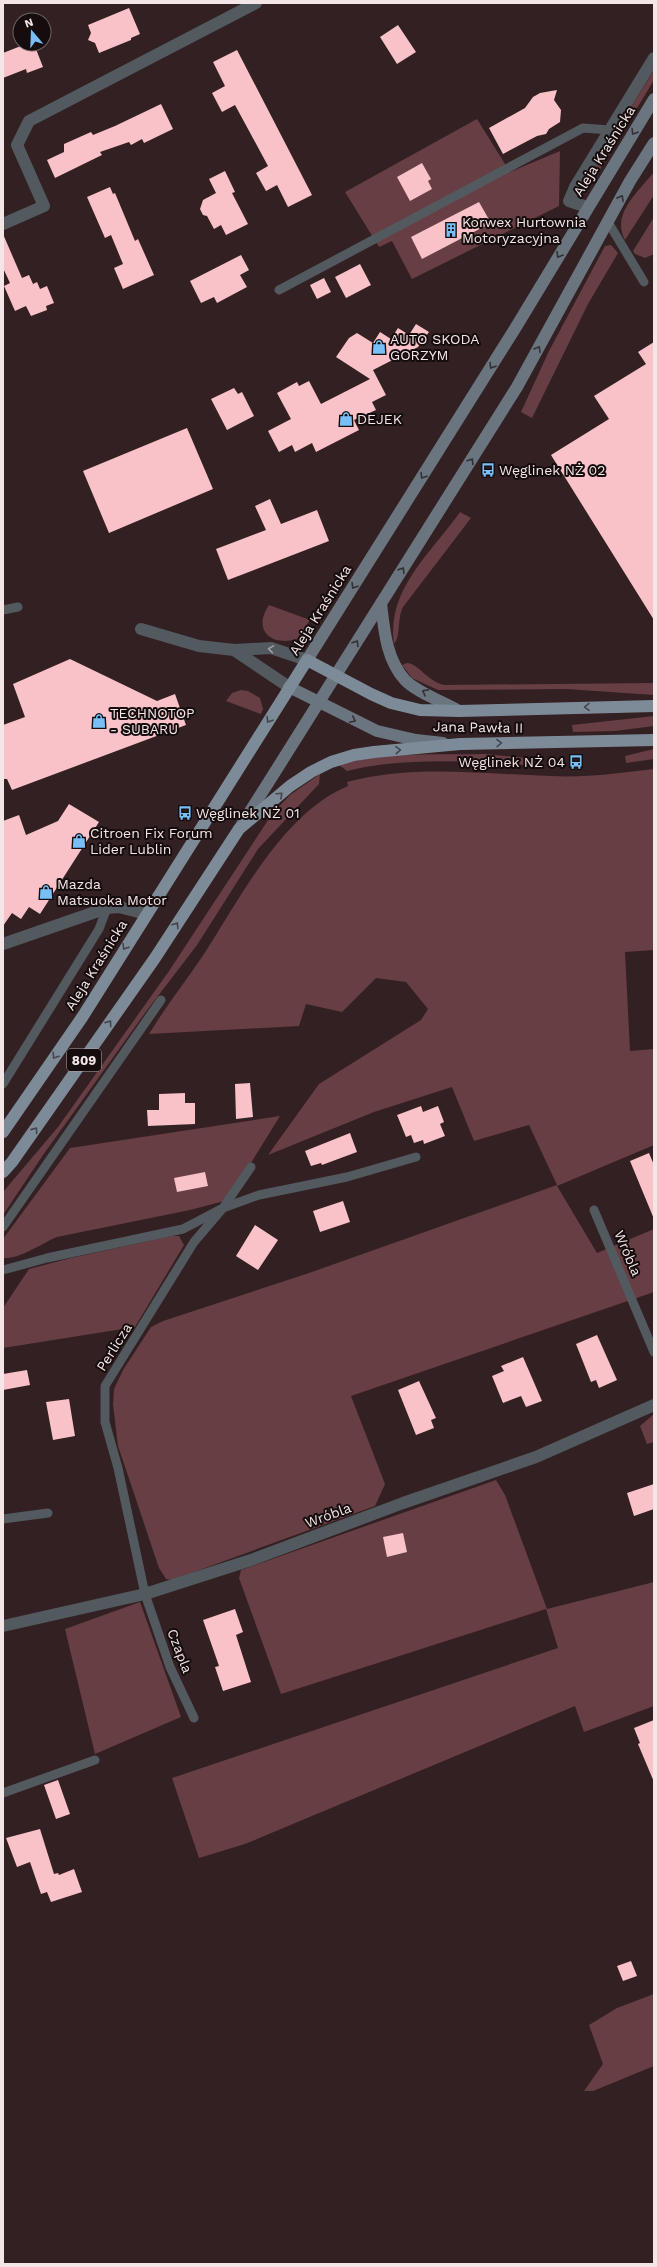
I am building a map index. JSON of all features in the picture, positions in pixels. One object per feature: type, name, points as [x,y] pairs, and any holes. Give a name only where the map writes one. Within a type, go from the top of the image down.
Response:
[{"type":"main road","name":"Aleja Kraśnicka","points":[[3,1132],[82,1016],[307,660],[512,334],[587,207],[654,99]]},
{"type":"main road","name":"809","points":[[3,1172],[12,1162],[155,958],[239,829],[517,387],[608,222],[654,143]]},
{"type":"main road","points":[[381,603],[386,640],[400,673],[412,686],[459,711]]},
{"type":"main road","name":"Jana Pawła II","points":[[307,660],[335,676],[391,703],[420,710],[459,711],[654,706]]},
{"type":"main road","name":"Jana Pawła II","points":[[289,687],[318,703],[377,731],[416,740],[460,744],[654,740]]},
{"type":"main road","points":[[239,829],[290,786],[311,772],[331,762],[354,755],[374,752],[460,744]]},
{"type":"street","points":[[3,224],[44,206],[17,145],[29,121],[235,8],[256,3]]},
{"type":"street","name":"Aleja Kraśnicka","points":[[587,207],[569,201],[575,187],[654,58]]},
{"type":"street","points":[[141,629],[199,646],[234,650],[270,648],[307,660]]},
{"type":"street","points":[[234,650],[289,687]]},
{"type":"street","points":[[3,944],[107,908],[119,906],[146,914]]},
{"type":"street","name":"Wróbla","points":[[3,1626],[145,1594],[251,1560],[536,1457],[654,1405]]},
{"type":"lane","points":[[279,290],[583,128],[610,130]]},
{"type":"lane","points":[[608,222],[644,282]]},
{"type":"lane","points":[[3,610],[18,607]]},
{"type":"lane","points":[[3,1084],[100,929],[107,908]]},
{"type":"lane","points":[[3,1227],[161,1000]]},
{"type":"lane","points":[[3,1270],[47,1258],[183,1229],[223,1208],[259,1195],[347,1177],[416,1157]]},
{"type":"lane","name":"Perlicza","points":[[145,1594],[118,1468],[105,1422],[105,1386],[194,1242],[223,1208],[251,1167]]},
{"type":"lane","name":"Wróbla","points":[[594,1210],[654,1352]]},
{"type":"lane","points":[[3,1519],[48,1513]]},
{"type":"lane","name":"Czapla","points":[[145,1594],[170,1667],[194,1718]]},
{"type":"lane","points":[[3,1793],[95,1760]]},
{"type":"shaded area","points":[[654,70],[654,80],[587,191],[583,192],[582,186]]},
{"type":"shaded area","points":[[477,119],[510,172],[560,151],[559,206],[412,279],[392,241],[379,247],[345,192]]},
{"type":"shaded area","points":[[654,172],[654,195],[625,240],[621,221],[624,212],[634,195]]},
{"type":"shaded area","points":[[654,217],[654,254],[645,258],[635,254],[633,251]]},
{"type":"shaded area","points":[[611,245],[618,253],[588,304],[532,418],[521,412],[549,351],[605,246]]},
{"type":"shaded area","points":[[460,512],[471,518],[403,607],[400,616],[398,636],[394,644],[393,625],[397,606],[404,589],[413,573]]},
{"type":"shaded area","points":[[269,605],[310,620],[297,639],[279,641],[267,634],[264,629],[263,622],[264,614]]},
{"type":"shaded area","points":[[407,663],[415,666],[433,680],[444,685],[654,683],[654,695],[566,689],[438,690],[412,678],[402,665]]},
{"type":"shaded area","points":[[241,690],[248,691],[260,698],[263,709],[261,714],[226,701],[232,693]]},
{"type":"shaded area","points":[[654,716],[654,726],[615,731],[573,732],[572,725]]},
{"type":"shaded area","points":[[654,749],[654,759],[626,763],[625,756]]},
{"type":"shaded area","points":[[485,754],[527,758],[527,765],[436,761],[391,764],[347,771],[339,765],[393,756]]},
{"type":"shaded area","points":[[654,769],[654,950],[625,952],[630,1051],[654,1049],[654,1145],[557,1186],[597,1253],[654,1229],[654,1292],[351,1396],[385,1484],[375,1506],[172,1580],[166,1579],[159,1568],[118,1446],[113,1404],[114,1389],[123,1370],[151,1327],[163,1321],[309,1273],[557,1185],[529,1125],[474,1141],[452,1087],[374,1112],[268,1155],[319,1084],[421,1020],[428,1009],[406,982],[376,978],[342,1012],[306,1004],[299,1026],[149,1034],[204,954],[249,883],[284,836],[303,816],[325,799],[348,786],[347,782],[372,776],[397,773],[473,772],[576,776],[602,775]]},
{"type":"shaded area","points":[[320,774],[319,784],[258,849],[197,945],[145,1013],[43,1155],[3,1215],[3,1192],[58,1127],[169,971],[272,814],[290,795]]},
{"type":"shaded area","points":[[280,1116],[228,1200],[190,1210],[57,1237],[24,1254],[10,1258],[3,1258],[3,1239],[70,1148]]},
{"type":"shaded area","points":[[171,1236],[179,1236],[184,1245],[135,1327],[3,1348],[3,1308],[29,1269],[71,1258]]},
{"type":"shaded area","points":[[654,1414],[654,1442],[647,1444],[640,1426]]},
{"type":"shaded area","points":[[496,1480],[505,1495],[547,1609],[654,1582],[654,1706],[584,1732],[575,1706],[245,1844],[199,1858],[172,1778],[558,1648],[546,1609],[281,1694],[239,1578],[241,1570]]},
{"type":"shaded area","points":[[140,1602],[181,1717],[95,1754],[65,1629]]},
{"type":"shaded area","points":[[654,1994],[654,2066],[593,2091],[584,2091],[603,2064],[589,2025],[617,2008]]},
{"type":"building","points":[[129,8],[140,34],[131,38],[131,40],[99,53],[95,43],[88,40],[91,33],[88,25]]},
{"type":"building","points":[[398,25],[416,52],[397,64],[380,37]]},
{"type":"building","points":[[12,49],[12,52],[37,52],[43,67],[27,73],[26,69],[3,78],[3,53]]},
{"type":"building","points":[[237,50],[312,195],[288,207],[277,185],[266,191],[256,173],[268,166],[235,105],[222,112],[212,93],[225,86],[213,62]]},
{"type":"building","points":[[557,90],[554,100],[561,110],[560,122],[549,129],[546,134],[537,136],[503,154],[489,128],[525,108],[533,97],[540,93]]},
{"type":"building","points":[[161,104],[173,129],[144,143],[142,139],[131,145],[129,142],[100,152],[102,155],[55,178],[47,160],[64,152],[64,144],[91,132],[93,135],[115,126]]},
{"type":"building","points":[[422,163],[431,179],[428,181],[432,189],[410,201],[397,177]]},
{"type":"building","points":[[225,171],[235,192],[232,193],[248,224],[226,235],[221,225],[214,229],[207,216],[203,215],[200,209],[203,200],[216,193],[209,179]]},
{"type":"building","points":[[110,187],[113,194],[115,193],[135,241],[138,239],[154,275],[123,289],[114,268],[123,264],[111,235],[105,238],[87,197]]},
{"type":"building","name":"Korwex Hurtownia Motoryzacyjna","points":[[479,202],[491,223],[422,259],[411,237]]},
{"type":"building","points":[[3,234],[22,278],[29,275],[33,284],[37,282],[40,289],[47,286],[54,303],[46,306],[47,310],[31,316],[26,306],[15,311],[4,286],[10,283],[3,268]]},
{"type":"building","points":[[241,255],[249,270],[240,275],[247,287],[217,303],[214,297],[201,303],[190,281]]},
{"type":"building","points":[[360,264],[371,285],[346,298],[335,277]]},
{"type":"building","points":[[324,278],[331,292],[317,299],[310,285]]},
{"type":"building","points":[[416,324],[429,332],[418,347],[373,370],[386,395],[372,402],[376,410],[354,420],[359,430],[316,452],[312,443],[295,452],[292,445],[279,452],[268,431],[291,419],[277,393],[297,382],[299,386],[309,381],[321,404],[370,379],[336,357],[349,338],[357,333],[373,343],[380,332],[391,339],[398,328],[409,335]]},
{"type":"building","points":[[654,342],[654,620],[551,455],[609,419],[594,396],[646,364],[638,352]]},
{"type":"building","points":[[234,388],[238,394],[242,392],[254,416],[227,430],[211,399]]},
{"type":"building","points":[[187,428],[213,489],[109,533],[83,471]]},
{"type":"building","points":[[270,499],[281,524],[317,510],[329,541],[228,580],[216,549],[266,530],[255,506]]},
{"type":"building","name":"TECHNOTOP - SUBARU","points":[[70,659],[157,701],[175,694],[186,725],[12,790],[7,779],[3,779],[3,725],[25,717],[13,684]]},
{"type":"building","points":[[69,804],[99,822],[40,914],[29,907],[21,919],[12,913],[3,926],[3,821],[19,815],[26,835],[58,821]]},
{"type":"building","points":[[250,1083],[253,1117],[236,1119],[235,1084]]},
{"type":"building","points":[[185,1093],[185,1103],[195,1103],[195,1124],[148,1126],[147,1110],[159,1110],[159,1094]]},
{"type":"building","points":[[421,1106],[423,1112],[438,1106],[444,1122],[440,1124],[445,1136],[424,1144],[423,1140],[414,1143],[411,1135],[406,1137],[397,1115]]},
{"type":"building","points":[[350,1133],[357,1152],[322,1165],[321,1163],[311,1166],[305,1151]]},
{"type":"building","points":[[649,1153],[654,1165],[654,1219],[630,1161]]},
{"type":"building","points":[[205,1172],[208,1186],[177,1192],[174,1178]]},
{"type":"building","points":[[343,1201],[350,1222],[320,1232],[313,1211]]},
{"type":"building","points":[[255,1225],[278,1240],[258,1270],[236,1256]]},
{"type":"building","points":[[597,1335],[617,1380],[599,1388],[596,1380],[591,1382],[576,1344]]},
{"type":"building","points":[[523,1357],[542,1401],[526,1407],[521,1396],[503,1403],[492,1376],[504,1371],[501,1366]]},
{"type":"building","points":[[27,1370],[30,1385],[3,1390],[3,1374]]},
{"type":"building","points":[[419,1381],[436,1418],[431,1420],[434,1428],[416,1435],[398,1390]]},
{"type":"building","points":[[69,1399],[75,1436],[53,1440],[46,1402]]},
{"type":"building","points":[[654,1484],[654,1509],[634,1516],[627,1493]]},
{"type":"building","points":[[403,1533],[407,1552],[387,1557],[383,1537]]},
{"type":"building","points":[[235,1609],[243,1632],[236,1635],[251,1682],[223,1691],[215,1667],[219,1666],[203,1620]]},
{"type":"building","points":[[654,1720],[654,1782],[638,1744],[640,1743],[634,1728]]},
{"type":"building","points":[[58,1780],[70,1814],[56,1819],[44,1785]]},
{"type":"building","points":[[40,1829],[54,1874],[58,1873],[59,1875],[74,1869],[82,1892],[51,1902],[47,1892],[41,1894],[30,1862],[17,1867],[6,1838]]},
{"type":"building","points":[[631,1961],[637,1976],[623,1981],[617,1966]]},
{"type":"place","name":"Korwex Hurtownia Motoryzacyjna","points":[[451,230]]},
{"type":"place","name":"AUTO SKODA GORZYM","points":[[379,347]]},
{"type":"place","name":"DEJEK","points":[[346,419]]},
{"type":"place","name":"Węglinek NŻ 02","points":[[488,470]]},
{"type":"place","name":"TECHNOTOP - SUBARU","points":[[99,721]]},
{"type":"place","name":"Węglinek NŻ 04","points":[[576,762]]},
{"type":"place","name":"Węglinek NŻ 01","points":[[185,813]]},
{"type":"place","name":"Citroen Fix Forum Lider Lublin","points":[[79,841]]},
{"type":"place","name":"Mazda Matsuoka Motor","points":[[46,892]]}]
